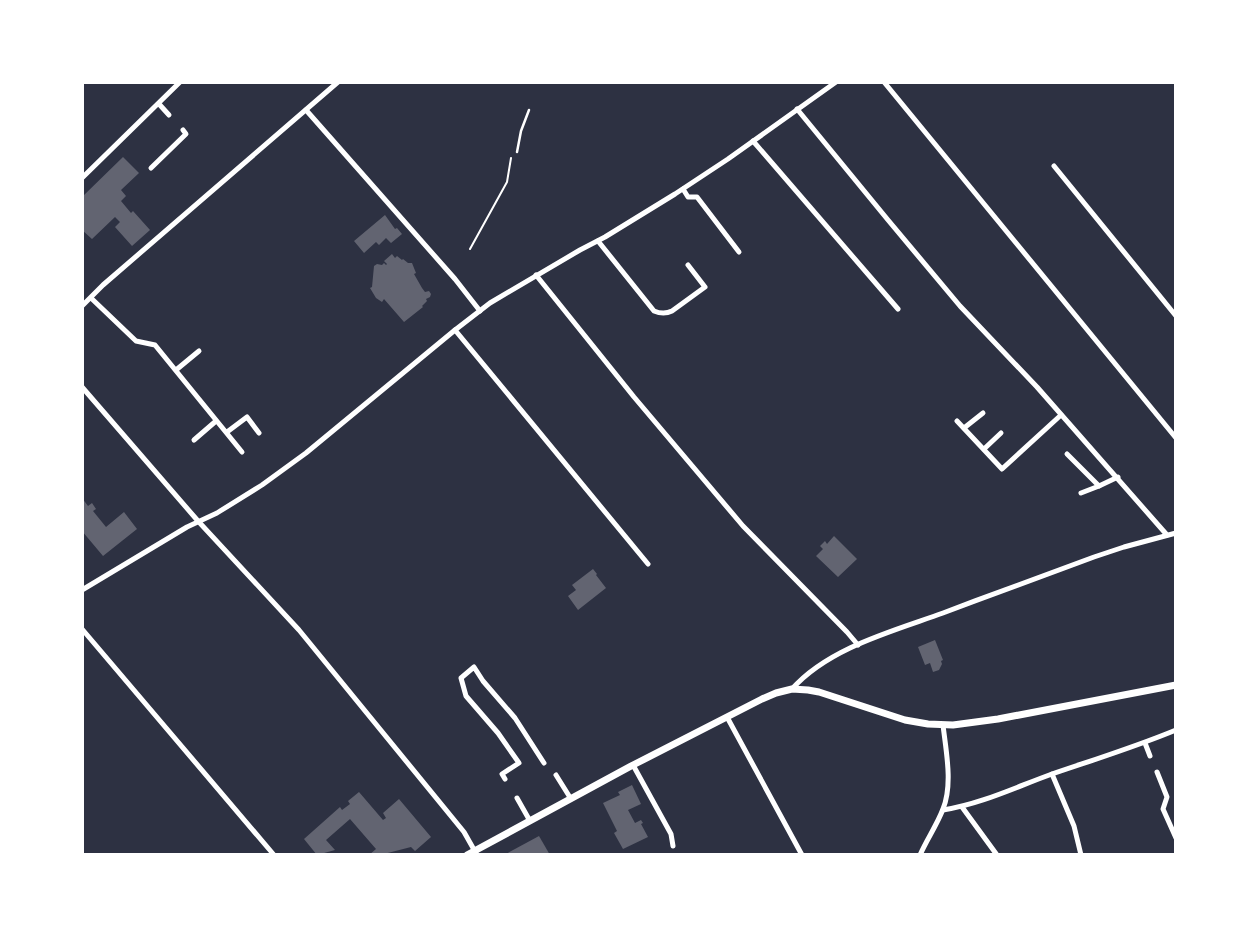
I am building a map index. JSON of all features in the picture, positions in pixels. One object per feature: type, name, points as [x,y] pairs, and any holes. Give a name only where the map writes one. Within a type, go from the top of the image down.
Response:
[{"type":"street","points":[[82,178],[180,82]]},
{"type":"street","points":[[82,306],[113,276],[338,82]]},
{"type":"street","points":[[82,590],[262,485],[287,468],[454,330],[501,296],[683,189],[836,82]]},
{"type":"street","points":[[884,82],[1176,438]]},
{"type":"street","points":[[159,104],[169,115]]},
{"type":"street","points":[[797,109],[960,306],[1118,477],[1167,536]]},
{"type":"street","points":[[306,110],[480,311]]},
{"type":"street","points":[[150,169],[186,134],[183,130]]},
{"type":"street","points":[[753,141],[898,309]]},
{"type":"street","points":[[1054,166],[1176,316]]},
{"type":"street","points":[[683,189],[688,197],[697,197],[740,252]]},
{"type":"street","points":[[598,241],[654,311],[659,313],[672,311],[705,287],[688,265]]},
{"type":"street","points":[[536,275],[729,510],[858,645]]},
{"type":"street","points":[[92,298],[136,341],[155,345],[242,452]]},
{"type":"street","points":[[454,330],[648,564]]},
{"type":"street","points":[[176,370],[199,351]]},
{"type":"street","points":[[82,387],[198,521],[308,640],[464,832],[473,853],[727,717],[776,693],[792,689],[819,692],[905,720],[943,725],[998,719],[1176,685]]},
{"type":"street","points":[[964,428],[983,413]]},
{"type":"street","points":[[957,421],[1002,468],[1062,415]]},
{"type":"street","points":[[227,432],[247,417],[259,433]]},
{"type":"street","points":[[194,440],[216,421]]},
{"type":"street","points":[[984,449],[1001,433]]},
{"type":"street","points":[[1067,454],[1099,486]]},
{"type":"street","points":[[1082,493],[1118,477]]},
{"type":"street","points":[[792,689],[815,667],[858,645],[1101,554],[1176,533]]},
{"type":"street","points":[[82,629],[274,855]]},
{"type":"street","points":[[505,779],[502,774],[519,763],[498,733],[466,696],[461,678],[474,667],[515,718],[544,763]]},
{"type":"street","points":[[727,717],[802,855]]},
{"type":"street","points":[[920,855],[943,810],[946,797],[943,725]]},
{"type":"street","points":[[943,810],[962,807],[1176,730]]},
{"type":"street","points":[[1145,743],[1150,756]]},
{"type":"street","points":[[634,765],[671,834],[673,846]]},
{"type":"street","points":[[1157,772],[1167,797],[1163,809],[1176,838]]},
{"type":"street","points":[[1052,774],[1074,826],[1081,855]]},
{"type":"street","points":[[556,775],[571,799]]},
{"type":"street","points":[[517,798],[530,821]]},
{"type":"street","points":[[962,807],[997,855]]},
{"type":"lane","points":[[517,152],[529,110]]},
{"type":"path","points":[[470,249],[507,182],[511,156]]},
{"type":"building","points":[[123,157],[139,173],[121,190],[126,196],[121,201],[150,230],[132,246],[115,227],[120,222],[115,217],[92,239],[82,230],[82,197]]},
{"type":"building","points":[[385,215],[402,234],[391,243],[386,238],[379,245],[376,242],[364,253],[354,241]]},
{"type":"building","points":[[392,254],[395,258],[397,256],[412,263],[416,273],[414,274],[422,288],[431,294],[423,307],[404,322],[384,299],[382,302],[376,298],[370,288],[374,266],[384,263],[386,265],[384,261]]},
{"type":"building","points":[[82,498],[88,506],[92,503],[96,509],[93,511],[106,527],[124,512],[137,529],[103,556],[82,531]]},
{"type":"building","points":[[834,536],[857,559],[838,577],[816,556],[823,549],[820,546],[825,541],[827,544]]},
{"type":"building","points":[[593,569],[606,588],[578,610],[568,596],[576,590],[572,585]]},
{"type":"building","points":[[935,640],[943,660],[939,670],[933,672],[930,663],[925,665],[918,647]]},
{"type":"building","points":[[632,785],[641,804],[628,810],[635,823],[641,820],[648,837],[623,849],[603,803],[620,795],[618,792]]},
{"type":"building","points":[[359,792],[383,820],[386,818],[383,813],[399,799],[431,837],[415,851],[411,847],[369,855],[376,849],[350,819],[326,840],[335,850],[317,855],[304,839],[340,807],[342,810],[350,804],[348,801]]},
{"type":"building","points":[[539,836],[550,855],[504,855]]}]
